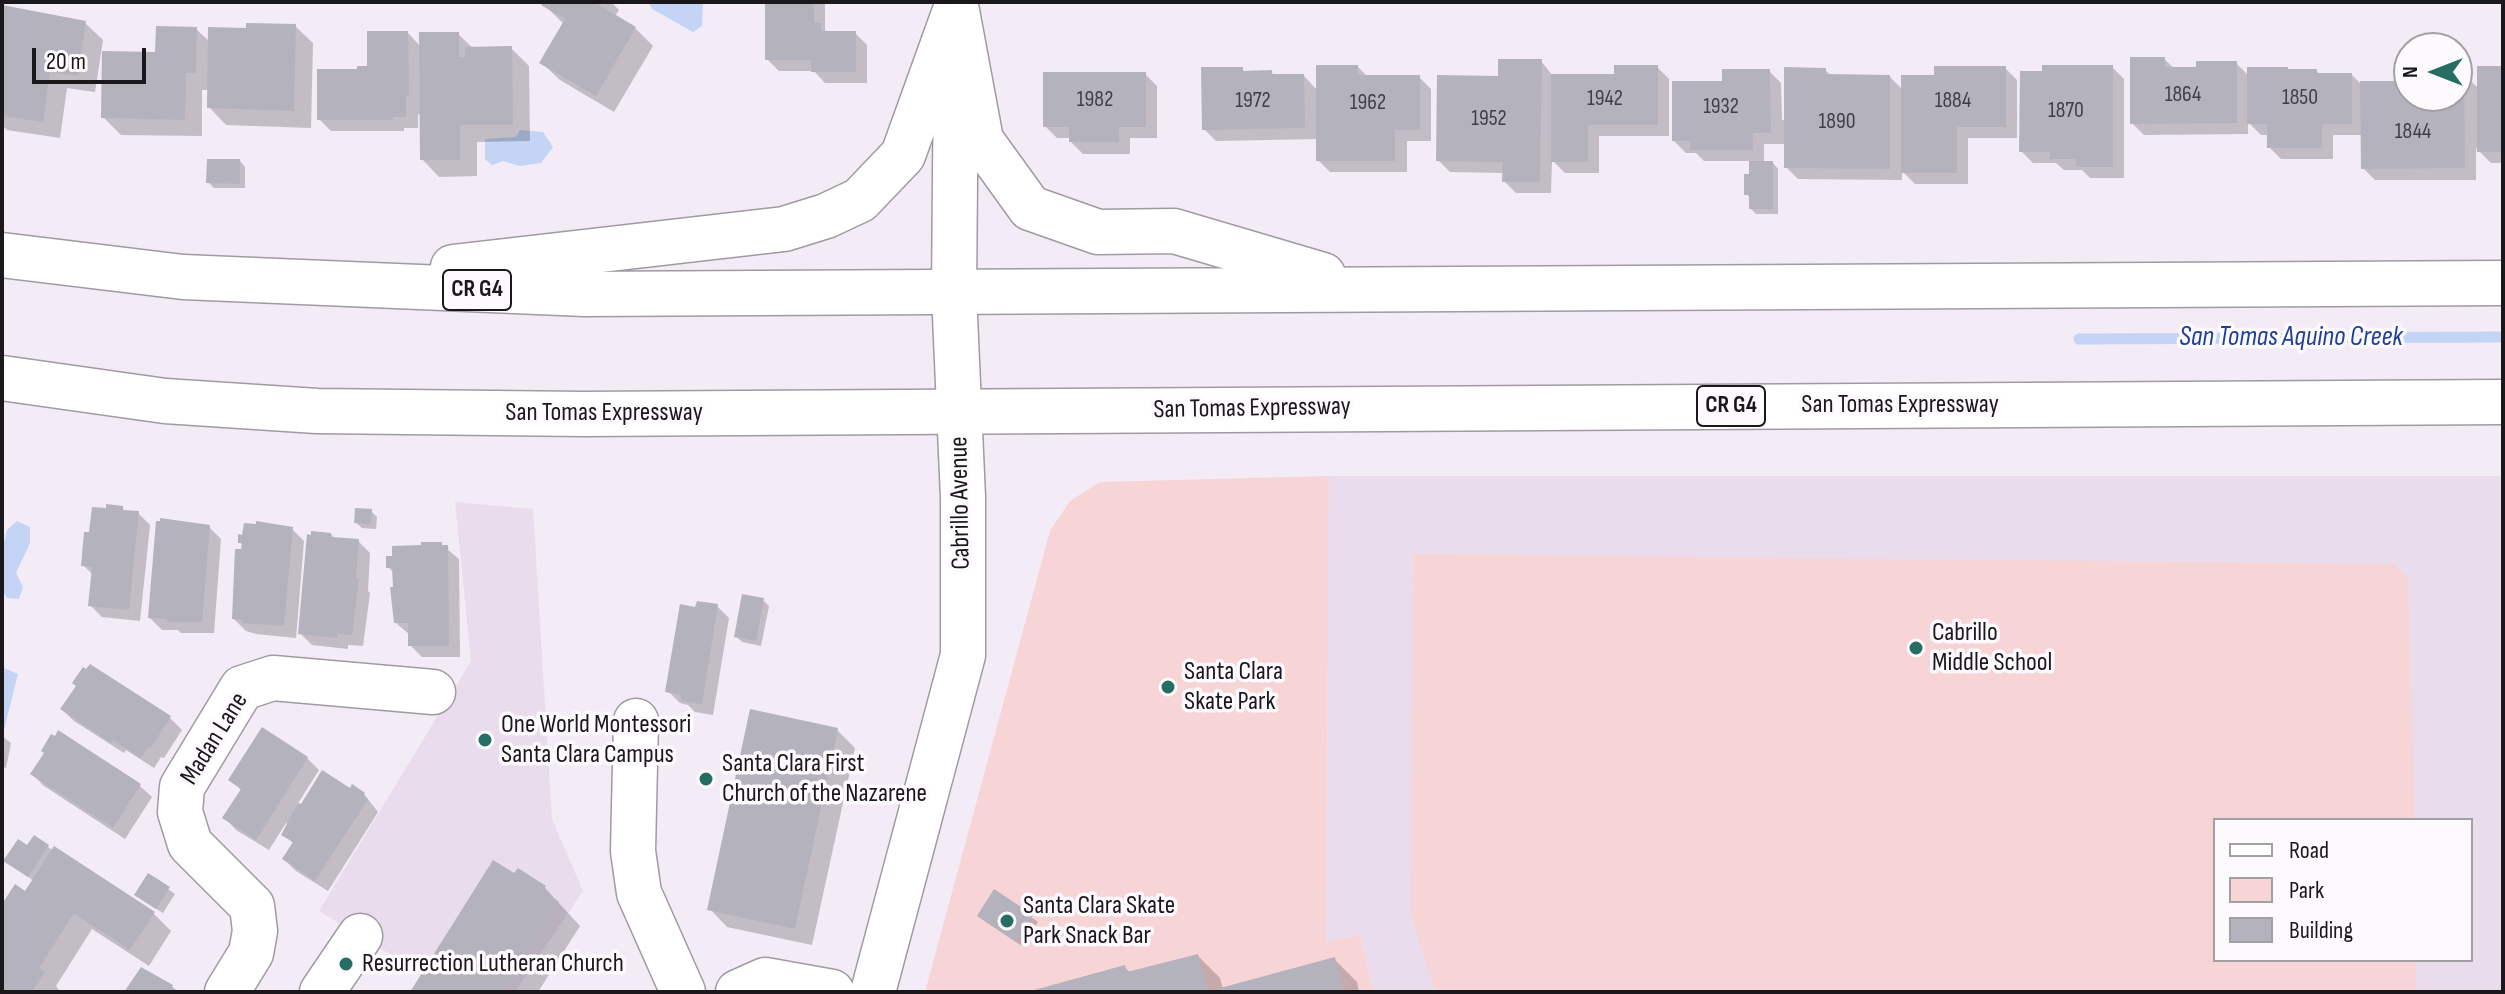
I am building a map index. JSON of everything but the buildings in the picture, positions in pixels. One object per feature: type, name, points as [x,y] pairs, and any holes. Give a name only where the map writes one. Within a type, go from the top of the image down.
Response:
[{"type":"main road","points":[[304,284],[784,229],[826,216],[860,200],[903,155],[956,5]]},
{"type":"main road","points":[[956,5],[981,140],[1030,208],[1098,232],[1174,231],[1364,288]]},
{"type":"main road","name":"Cabrillo Avenue","points":[[873,992],[963,655],[963,498],[954,293],[956,5]]},
{"type":"main road","name":"CR G4","points":[[2,255],[183,277],[585,294],[2503,283]]},
{"type":"main road","name":"San Tomas Expressway","points":[[2,378],[165,401],[317,411],[583,414],[2503,402]]},
{"type":"main road","name":"Madan Lane","points":[[227,992],[251,953],[255,931],[252,906],[190,844],[180,812],[182,787],[242,688],[273,678],[433,692]]},
{"type":"main road","points":[[636,721],[633,851],[639,893],[683,992]]},
{"type":"main road","points":[[322,992],[360,936]]},
{"type":"main road","points":[[738,992],[765,980],[832,992]]},
{"type":"shaded area","name":"Cabrillo Middle School","points":[[1329,476],[2503,476],[2503,992],[1374,992],[1360,935],[1326,941]]},
{"type":"shaded area","name":"One World Montessori Santa Clara Campus","points":[[455,502],[533,509],[552,819],[583,891],[515,992],[452,992],[319,911],[471,661]]},
{"type":"green space","name":"Santa Clara Skate Park","points":[[1329,476],[1326,941],[1360,935],[1374,992],[925,992],[1050,531],[1070,501],[1100,482]]},
{"type":"green space","name":"Cabrillo Middle School","points":[[1413,554],[2393,564],[2408,578],[2415,818],[2213,818],[2213,962],[2416,962],[2416,992],[1435,992],[1411,916]]},
{"type":"water","points":[[648,2],[703,2],[702,26],[693,32],[652,9]]},
{"type":"water","points":[[520,130],[543,132],[553,147],[541,163],[520,166],[503,161],[492,165],[485,159],[485,139],[516,137]]},
{"type":"water","points":[[17,521],[30,527],[30,543],[16,573],[23,587],[19,599],[7,598],[2,591],[2,551],[7,530]]},
{"type":"water","points":[[2,667],[18,674],[4,730],[2,729]]},
{"type":"waterway","name":"San Tomas Aquino Creek","points":[[2079,339],[2503,337]]},
{"type":"place","name":"Cabrillo Middle School","points":[[1916,648]]},
{"type":"place","name":"Santa Clara Skate Park","points":[[1168,687]]},
{"type":"place","name":"One World Montessori Santa Clara Campus","points":[[485,740]]},
{"type":"place","name":"Santa Clara First Church of the Nazarene","points":[[706,779]]},
{"type":"place","name":"Santa Clara Skate Park Snack Bar","points":[[1007,921]]},
{"type":"place","name":"Resurrection Lutheran Church","points":[[346,964]]}]
